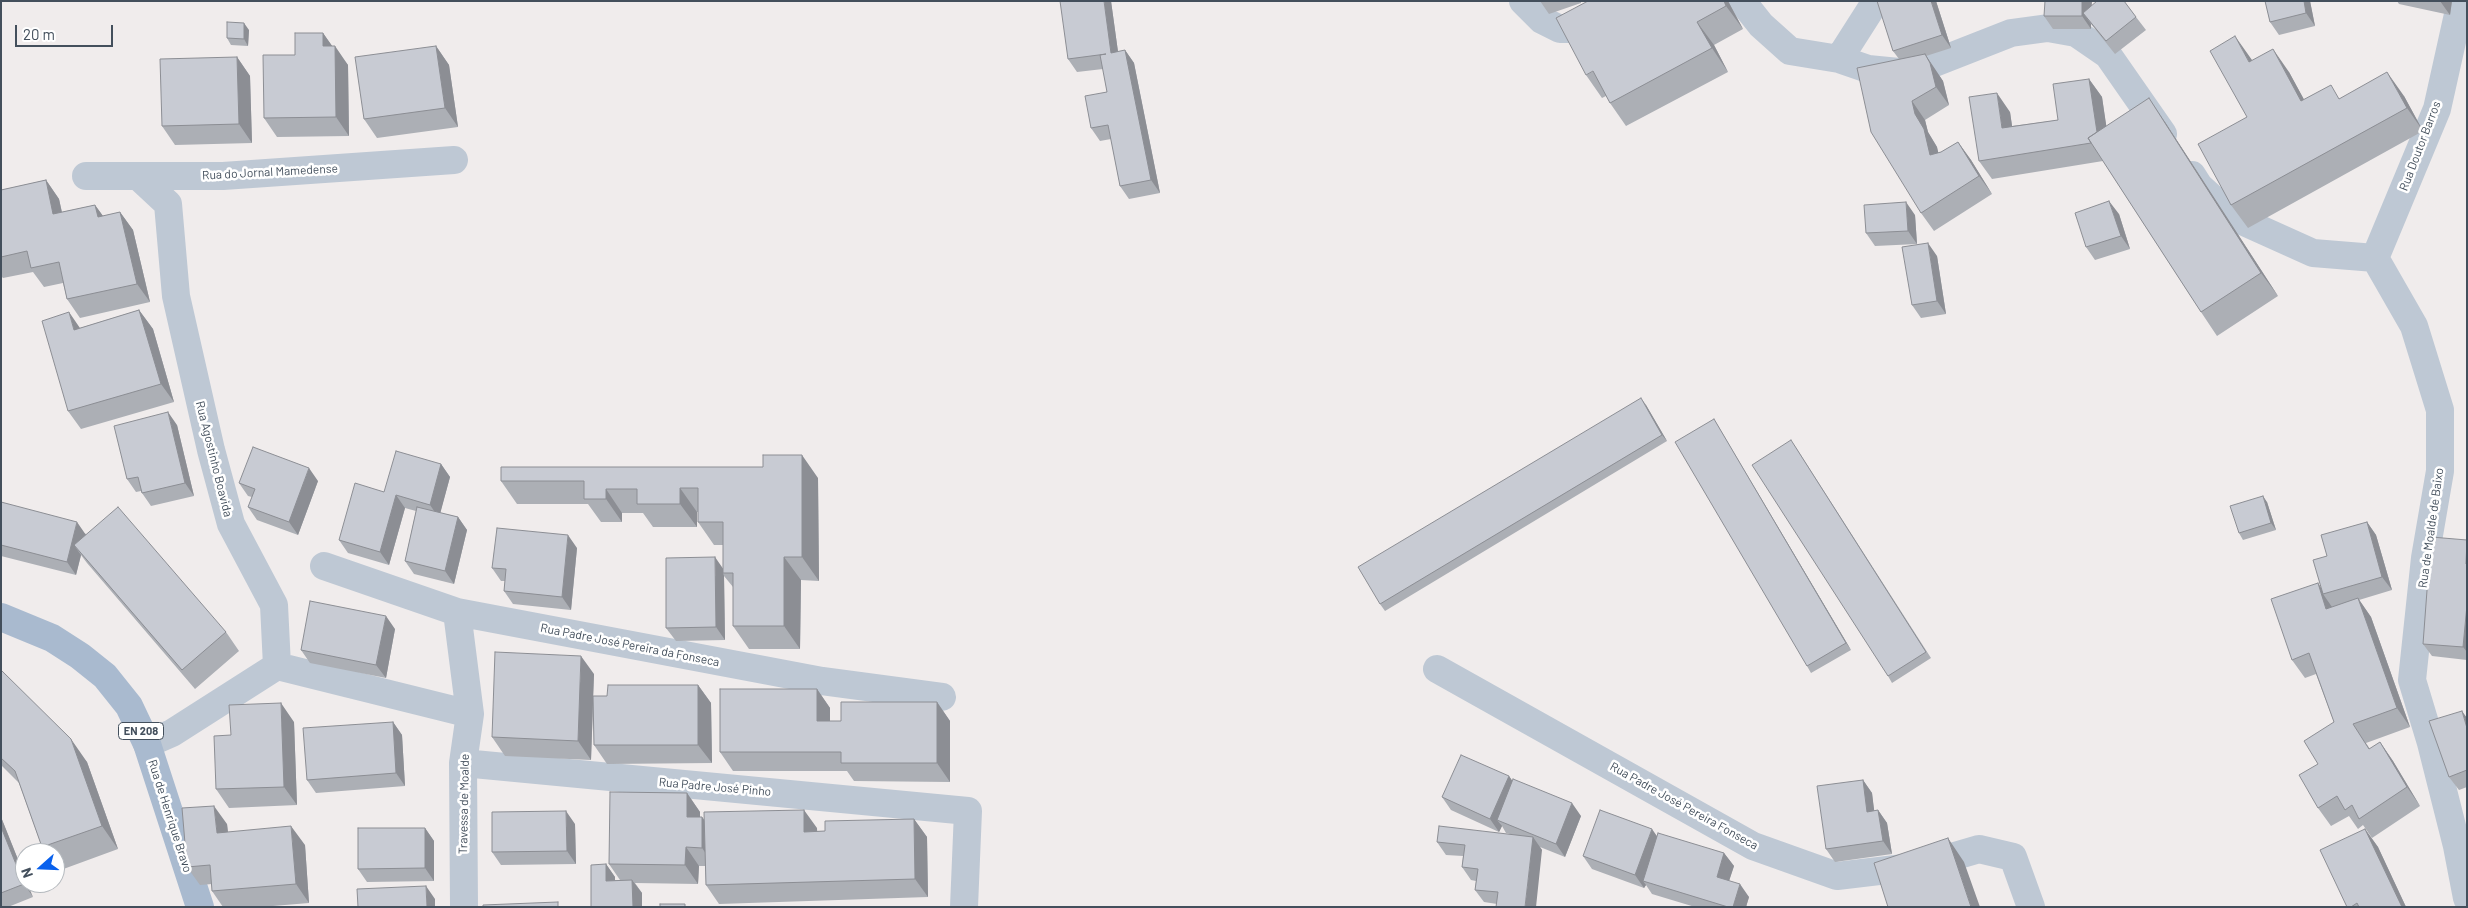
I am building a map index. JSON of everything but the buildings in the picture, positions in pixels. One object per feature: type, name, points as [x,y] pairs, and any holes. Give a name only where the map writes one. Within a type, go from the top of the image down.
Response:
[{"type":"main road","name":"Rua de Henrique Bravo","points":[[1,617],[52,638],[104,676],[129,706],[147,744],[200,907]]},
{"type":"street","points":[[1522,1],[1542,20],[1560,29],[1581,29],[1634,1]]},
{"type":"street","points":[[1742,1],[1761,25],[1790,51],[1840,59],[1868,69],[1909,73],[2010,33],[2048,28],[2076,33],[2108,55],[2199,186],[2232,217],[2313,254],[2374,258]]},
{"type":"street","points":[[1840,59],[1876,1]]},
{"type":"street","name":"Rua Doutor Barros","points":[[2374,258],[2437,109],[2461,1]]},
{"type":"street","name":"Rua do Jornal Mamedense","points":[[86,176],[223,176],[454,160]]},
{"type":"street","name":"Rua Agostinho Boavida","points":[[139,177],[168,204],[176,296],[210,450],[231,524],[274,605],[277,666]]},
{"type":"street","name":"Rua de Moalde de Baixo","points":[[2374,258],[2414,326],[2440,410],[2440,471],[2425,558],[2412,680],[2431,743],[2457,846],[2467,898]]},
{"type":"street","name":"Rua Padre José Pereira da Fonseca","points":[[324,566],[457,612],[822,681],[942,697]]},
{"type":"street","name":"Travessa de Moalde","points":[[457,612],[470,714],[463,763],[464,907]]},
{"type":"street","points":[[147,744],[172,733],[277,666],[470,714]]},
{"type":"street","name":"Rua Padre José Pereira Fonseca","points":[[1437,669],[1753,846],[1837,876],[1921,866],[1979,849],[2013,857],[2031,907]]},
{"type":"street","name":"Rua Padre José Pinho","points":[[463,763],[968,811],[964,907]]}]
